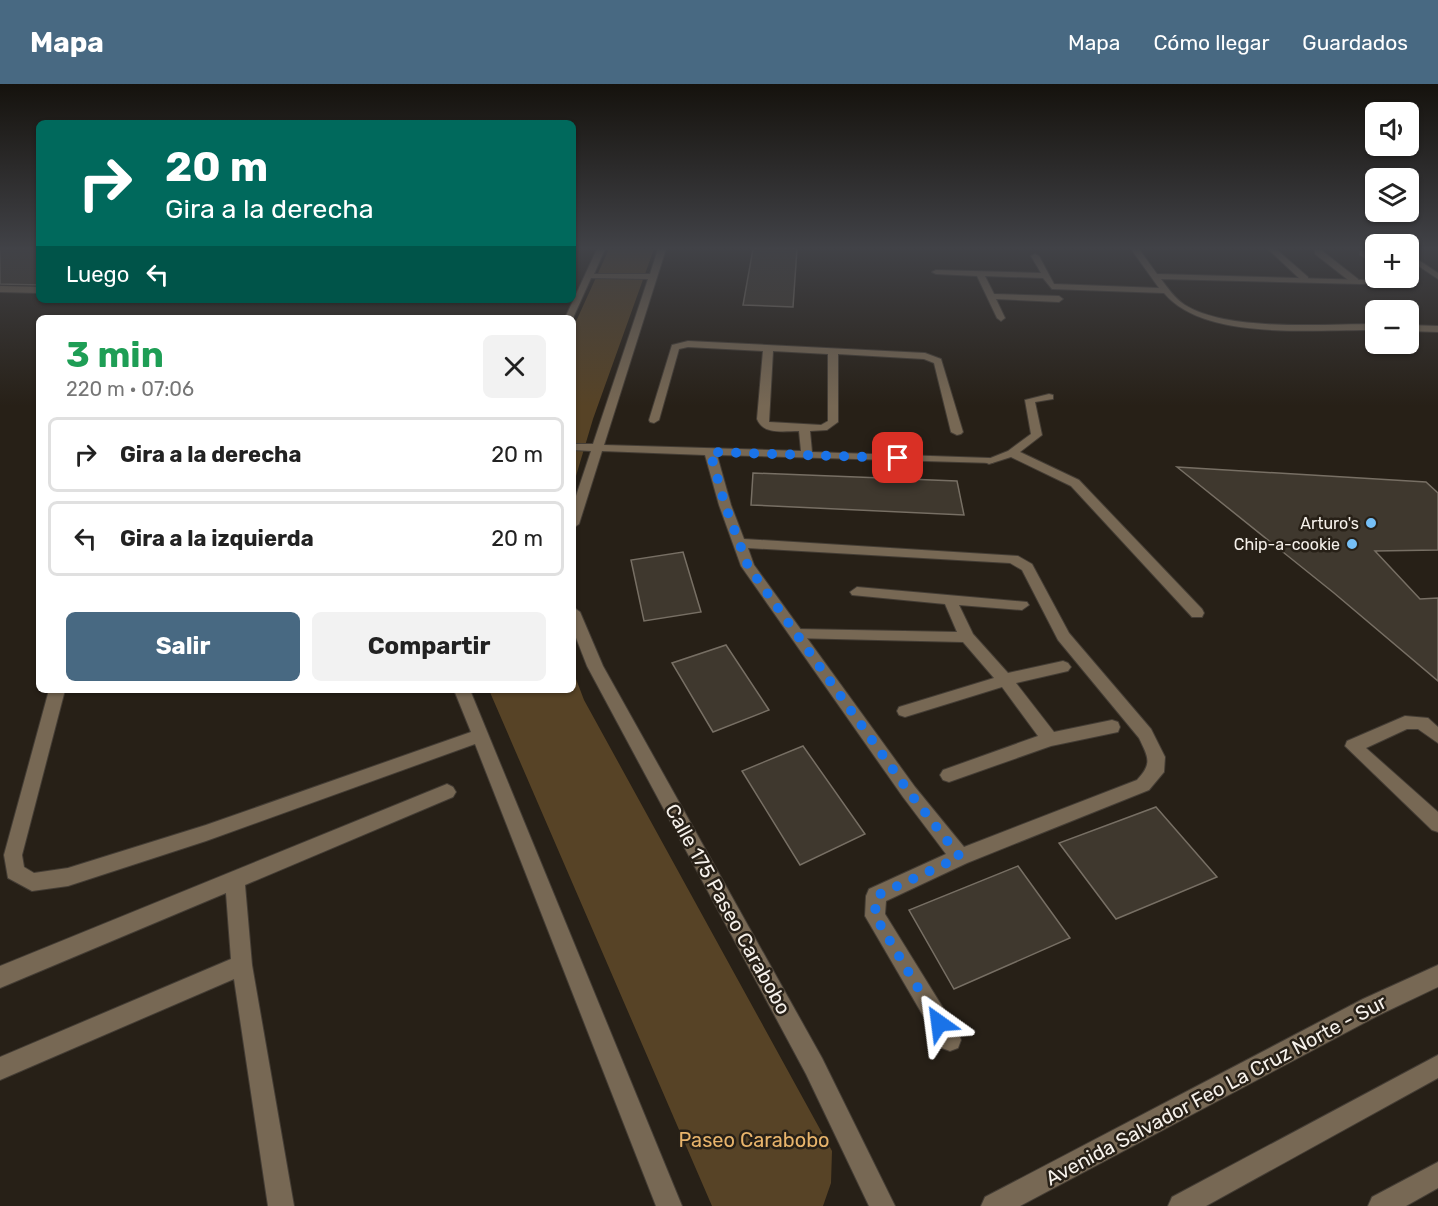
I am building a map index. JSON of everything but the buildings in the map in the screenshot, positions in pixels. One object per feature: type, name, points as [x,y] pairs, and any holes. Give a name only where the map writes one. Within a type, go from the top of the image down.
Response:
[{"type":"street","points":[[576,515],[645,301]]},
{"type":"street","points":[[993,301],[1001,318]]},
{"type":"street","points":[[1178,301],[1197,315],[1233,324],[1365,327]]},
{"type":"street","points":[[1419,328],[1438,329]]},
{"type":"street","points":[[654,420],[675,347],[688,344],[925,356],[938,361],[957,432]]},
{"type":"street","points":[[768,348],[762,419],[764,424],[770,427],[823,428],[833,422],[833,350]]},
{"type":"street","points":[[576,447],[989,461],[1012,453],[1036,435],[1037,428],[1029,406],[1030,400],[1049,397]]},
{"type":"street","points":[[804,428],[807,455]]},
{"type":"street","points":[[710,452],[725,505],[748,566],[909,792],[960,857]]},
{"type":"street","points":[[1012,453],[1075,483],[1197,613]]},
{"type":"street","points":[[740,543],[1013,559],[1027,567],[1063,636],[1110,695],[1145,734],[1156,757],[1155,772],[1143,785],[960,857],[876,896],[875,916],[950,1041]]},
{"type":"street","points":[[857,592],[1022,605]]},
{"type":"street","points":[[950,600],[967,637],[1005,680],[1050,739]]},
{"type":"street","name":"Calle 175 Paseo Carabobo","points":[[576,619],[595,666],[814,1066],[882,1206]]},
{"type":"street","points":[[797,634],[967,637]]},
{"type":"street","points":[[905,711],[1005,680],[1063,667]]},
{"type":"street","points":[[56,693],[13,855],[15,872],[32,882],[68,877],[206,833],[480,736]]},
{"type":"street","points":[[463,693],[669,1206]]},
{"type":"street","points":[[1438,735],[1422,723],[1405,722],[1353,746],[1438,824]]},
{"type":"street","points":[[949,775],[1050,739],[1112,727]]},
{"type":"street","points":[[0,977],[447,792]]},
{"type":"street","points":[[235,879],[242,965],[280,1206]]},
{"type":"street","points":[[0,1068],[242,965]]},
{"type":"street","name":"Avenida Salvador Feo La Cruz Norte - Sur","points":[[994,1206],[1371,1007],[1438,976]]},
{"type":"street","points":[[1181,1206],[1438,1066]]},
{"type":"street","points":[[1381,1206],[1438,1174]]},
{"type":"green space","points":[[585,301],[635,301],[593,419],[576,476],[576,321]]},
{"type":"green space","name":"Paseo Carabobo","points":[[576,679],[584,700],[832,1151],[831,1183],[823,1206],[712,1206],[490,693],[576,693]]},
{"type":"place","name":"Arturo's","points":[[1371,523]]},
{"type":"place","name":"Chip-a-cookie","points":[[1352,544]]},
{"type":"route","points":[[898,458],[710,452],[725,505],[748,566],[909,792],[960,857],[876,896],[875,916],[939,1023]]}]
